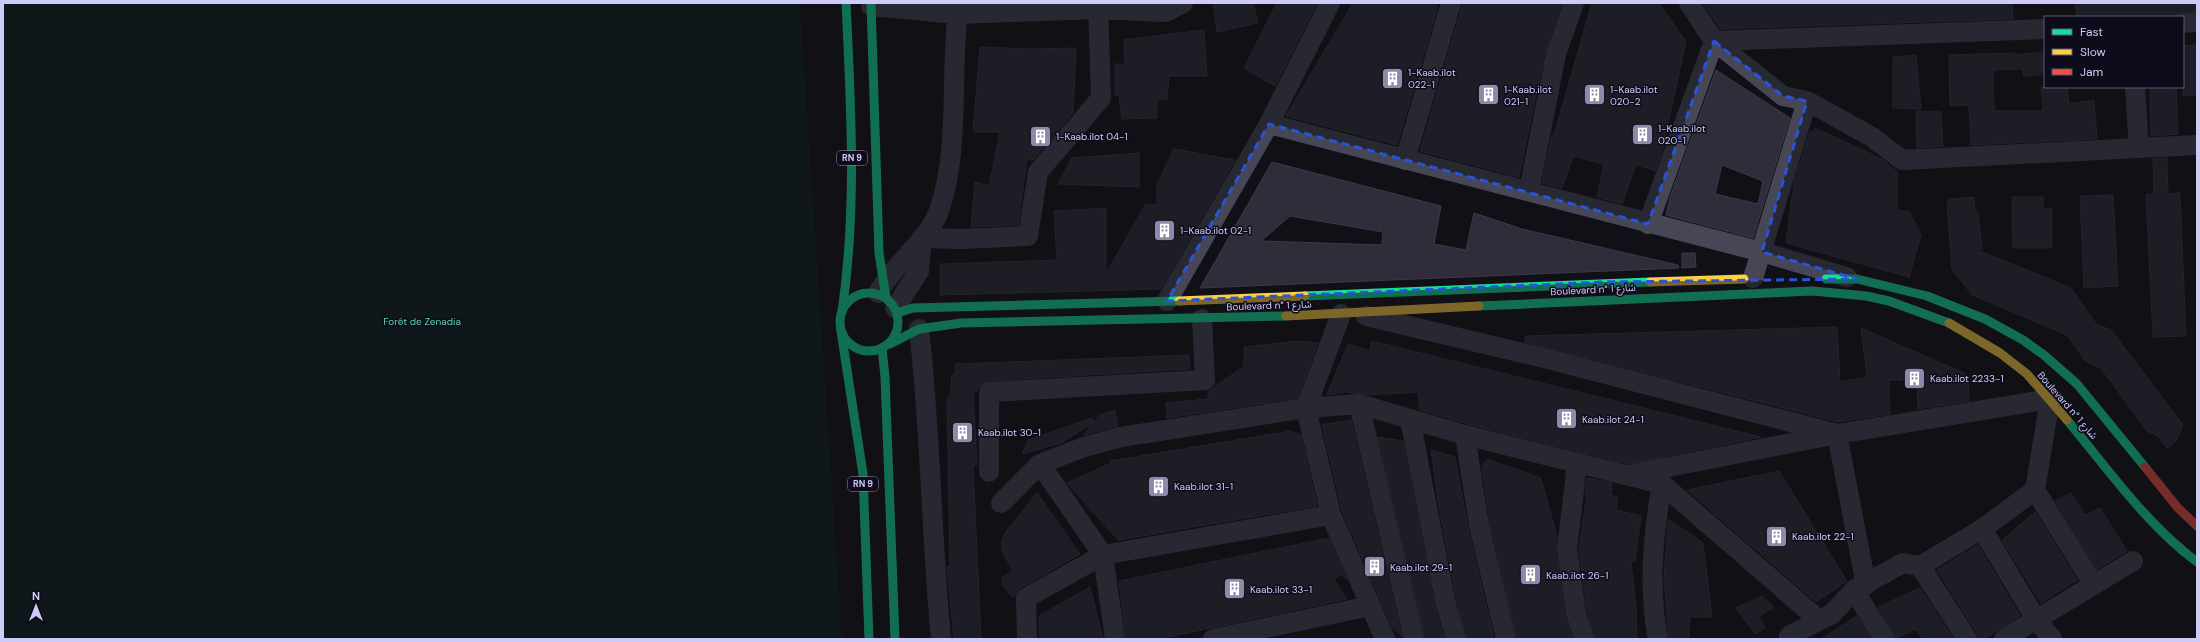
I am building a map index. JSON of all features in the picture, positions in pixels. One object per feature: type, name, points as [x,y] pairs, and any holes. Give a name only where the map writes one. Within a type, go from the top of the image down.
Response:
[{"type":"main road","name":"RN 9","points":[[842,312],[848,276],[851,216],[852,133],[846,3]]},
{"type":"main road","name":"RN 9","points":[[871,4],[878,253],[888,299]]},
{"type":"main road","name":"Boulevard n° شارع 1","points":[[888,299],[913,308],[1327,296],[1604,282],[1756,278]]},
{"type":"main road","name":"Boulevard n° شارع 1","points":[[1820,279],[1857,279],[1927,296],[1962,309],[2023,340],[2044,355],[2077,384],[2178,508],[2197,526]]},
{"type":"main road","name":"Boulevard n° شارع 1","points":[[886,346],[919,329],[961,323],[1202,319],[1348,313],[1613,298],[1813,291],[1866,296],[1920,311],[1953,325],[2000,353],[2027,374],[2050,399],[2148,517],[2174,545],[2197,562]]},
{"type":"main road","points":[[870,293],[888,299],[899,326],[896,336],[886,346],[868,350],[853,346],[846,340],[842,331],[842,312],[853,298],[870,293]]},
{"type":"main road","name":"RN 9","points":[[842,331],[863,474],[869,639]]},
{"type":"main road","points":[[886,346],[885,377],[895,639]]},
{"type":"street","points":[[871,4],[958,9],[1098,6],[1165,12],[1183,3]]},
{"type":"street","points":[[1167,301],[1269,124],[1330,3]]},
{"type":"street","points":[[1405,160],[1451,3]]},
{"type":"street","points":[[1529,191],[1556,54],[1574,3]]},
{"type":"street","points":[[1689,3],[1714,41],[1783,96],[1807,101],[1872,137],[1902,160],[2197,145]]},
{"type":"street","points":[[922,238],[961,239],[1028,236],[1038,172],[1101,98],[1098,6]]},
{"type":"street","points":[[888,299],[940,209],[949,163],[958,9]]},
{"type":"street","points":[[2184,23],[2197,22]]},
{"type":"street","points":[[1714,41],[2044,29]]},
{"type":"street","points":[[1648,224],[1714,41]]},
{"type":"street","points":[[2135,88],[2139,148]]},
{"type":"street","points":[[1756,278],[1762,252],[1807,101]]},
{"type":"street","points":[[1269,124],[1529,191],[1648,224],[1762,252],[1857,279]]},
{"type":"street","points":[[888,299],[919,271],[922,238]]},
{"type":"street","points":[[1385,639],[1331,515],[1306,408],[1348,313],[1548,359],[1837,434]]},
{"type":"street","points":[[989,472],[989,392],[1205,380],[1202,319]]},
{"type":"street","points":[[919,329],[925,374],[936,583],[942,639]]},
{"type":"street","points":[[1627,476],[1837,434],[2050,399],[2035,490],[2094,585]]},
{"type":"street","points":[[1359,404],[1414,639]]},
{"type":"street","points":[[1001,503],[1040,464],[1084,446],[1121,437],[1306,408],[1359,404],[1465,435],[1662,484],[1819,620]]},
{"type":"street","points":[[1410,420],[1445,600],[1456,639]]},
{"type":"street","points":[[1837,434],[1860,588],[1884,639]]},
{"type":"street","points":[[1465,435],[1479,525],[1506,639]]},
{"type":"street","points":[[1040,464],[1103,555],[1115,639]]},
{"type":"street","points":[[1577,464],[1567,549],[1576,613],[1584,639]]},
{"type":"street","points":[[1658,639],[1653,614],[1652,569],[1654,530],[1662,484]]},
{"type":"street","points":[[1791,639],[1789,636],[1832,614],[1860,588],[1903,563],[1920,566],[1982,529],[2035,490]]},
{"type":"street","points":[[1027,639],[1026,598],[1103,555],[1331,515]]},
{"type":"street","points":[[1982,529],[2036,619],[2052,639]]},
{"type":"street","points":[[2004,639],[2133,561]]},
{"type":"street","points":[[1920,566],[1968,639]]},
{"type":"street","points":[[1213,639],[1370,606]]},
{"type":"highlighted area","points":[[1714,41],[1783,96],[1807,101],[1762,252],[1857,279],[1604,282],[1167,301],[1269,124],[1648,224]]},
{"type":"green space","name":"Forêt de Zenadia","points":[[3,3],[800,3],[842,639],[3,639]]},
{"type":"building","points":[[1213,3],[1253,3],[1258,23],[1217,32]]},
{"type":"building","points":[[1277,3],[1317,3],[1275,86],[1244,68]]},
{"type":"building","name":"1-Kaab.ilot 022-1","points":[[1353,3],[1436,3],[1437,10],[1397,145],[1286,116]]},
{"type":"building","name":"1-Kaab.ilot 021-1","points":[[1463,3],[1562,3],[1545,52],[1519,177],[1420,151]]},
{"type":"building","points":[[1592,3],[1659,3],[1686,42],[1661,155],[1655,171],[1636,164],[1622,204],[1597,197],[1604,164],[1573,156],[1562,188],[1542,183],[1552,135],[1554,135]]},
{"type":"building","points":[[1703,3],[2012,3],[2013,19],[1720,29]]},
{"type":"building","points":[[2075,3],[2197,3],[2197,11],[2182,12],[2175,16],[2077,16]]},
{"type":"building","points":[[1204,30],[1207,76],[1169,76],[1167,99],[1157,100],[1157,118],[1122,119],[1119,95],[1115,95],[1115,64],[1125,64],[1124,40]]},
{"type":"building","points":[[2197,45],[2197,95],[2183,96],[2184,46]]},
{"type":"building","name":"1-Kaab.ilot 04-1","points":[[980,47],[1031,49],[1076,48],[1073,113],[1033,160],[1027,159],[1018,225],[971,227],[975,182],[989,186],[1000,132],[973,132]]},
{"type":"building","points":[[2044,52],[2044,74],[2024,76],[2023,69],[1993,70],[1994,111],[2043,111],[2041,87],[2067,88],[2069,104],[2094,100],[2097,139],[1971,145],[1969,105],[1950,106],[1949,55],[2014,53],[2014,55]]},
{"type":"building","points":[[1916,55],[1921,109],[1893,108],[1893,57]]},
{"type":"building","points":[[1716,70],[1790,118],[1753,238],[1666,215],[1670,197]],"holes":[[[1722,165],[1763,181],[1758,204],[1715,194]]]},
{"type":"building","points":[[2150,88],[2176,88],[2178,134],[2151,136]]},
{"type":"building","points":[[1916,111],[1941,112],[1943,146],[1917,148]]},
{"type":"building","points":[[1815,128],[1882,159],[1897,172],[1897,210],[1909,212],[1921,235],[1909,277],[1786,243],[1794,182],[1810,131],[1814,133]]},
{"type":"building","name":"1-Kaab.ilot 02-1","points":[[1174,149],[1235,160],[1161,289],[940,295],[940,264],[1057,260],[1054,211],[1106,208],[1106,274],[1145,205],[1157,204],[1157,184]]},
{"type":"building","points":[[1139,153],[1139,187],[1058,184],[1072,158]]},
{"type":"building","points":[[2167,158],[2168,194],[2180,193],[2186,336],[2153,337],[2146,195],[2154,194],[2153,159]]},
{"type":"building","points":[[1272,162],[1441,206],[1434,244],[1466,250],[1474,213],[1522,229],[1678,265],[1679,268],[1200,288]],"holes":[[[1290,216],[1383,232],[1382,245],[1261,241]]]},
{"type":"building","points":[[2113,195],[2118,286],[2084,288],[2080,196]]},
{"type":"building","points":[[1974,197],[1975,212],[1978,212],[1982,249],[1975,249],[2071,288],[2096,324],[2111,330],[2183,425],[2176,441],[2167,448],[2158,436],[2147,431],[2101,368],[2086,362],[2067,335],[1972,295],[1952,269],[1947,206],[1949,199]]},
{"type":"building","points":[[2012,197],[2043,197],[2043,209],[2052,209],[2052,248],[2013,248]]},
{"type":"building","points":[[1682,253],[1695,253],[1696,267],[1682,268]]},
{"type":"building","name":"Kaab.ilot 2233-1","points":[[1837,327],[1840,382],[1867,377],[1861,328],[1968,375],[1969,401],[1918,409],[1917,380],[1889,380],[1890,414],[1838,422],[1525,342],[1525,336]]},
{"type":"building","points":[[1297,341],[1318,343],[1298,398],[1167,418],[1166,403],[1192,400],[1192,403],[1196,400],[1208,399],[1208,392],[1244,366],[1244,347]]},
{"type":"building","name":"Kaab.ilot 24-1","points":[[1372,341],[1761,437],[1628,464],[1468,424],[1420,410],[1418,392],[1370,395],[1345,392],[1327,395],[1348,344],[1370,351]]},
{"type":"building","points":[[1189,355],[1190,369],[988,381],[979,386],[978,390],[973,394],[977,465],[973,465],[981,639],[954,639],[947,567],[950,567],[947,397],[950,398],[952,375],[955,375],[955,364]]},
{"type":"building","points":[[1115,410],[1118,426],[1084,435],[1093,423],[1061,443],[1022,454],[1028,440],[1092,418],[1094,422],[1100,415]]},
{"type":"building","name":"Kaab.ilot 29-1","points":[[1351,420],[1402,637],[1392,627],[1342,511],[1322,425]]},
{"type":"building","name":"Kaab.ilot 31-1","points":[[1291,431],[1301,435],[1317,506],[1118,540],[1067,483],[1111,463],[1110,461]]},
{"type":"building","points":[[1378,437],[1403,441],[1434,602],[1444,639],[1425,639]]},
{"type":"building","points":[[1431,450],[1455,457],[1468,528],[1494,639],[1467,639],[1456,597],[1439,507]]},
{"type":"building","name":"Kaab.ilot 26-1","points":[[1487,459],[1541,478],[1557,537],[1556,551],[1565,615],[1572,639],[1517,639],[1490,523],[1482,466]]},
{"type":"building","name":"Kaab.ilot 22-1","points":[[1779,471],[1847,581],[1816,602],[1687,490]]},
{"type":"building","points":[[1587,478],[1612,483],[1611,495],[1618,497],[1616,510],[1641,516],[1635,561],[1631,562],[1636,608],[1637,639],[1595,639],[1587,610],[1579,549],[1587,494],[1585,494]]},
{"type":"building","points":[[1037,493],[1080,554],[1020,588],[1013,597],[1002,585],[1002,578],[1013,571],[1002,551],[1002,541],[1005,533]]},
{"type":"building","points":[[2071,493],[2085,515],[2100,508],[2127,551],[2097,569],[2055,501]]},
{"type":"building","points":[[2035,512],[2077,580],[2041,603],[2002,540]]},
{"type":"building","points":[[1668,519],[1703,543],[1712,617],[1690,617],[1689,639],[1669,639],[1664,580]]},
{"type":"building","name":"Kaab.ilot 33-1","points":[[1329,538],[1347,580],[1341,574],[1334,580],[1347,599],[1159,639],[1126,639],[1119,581]]},
{"type":"building","points":[[1978,545],[2020,616],[1984,639],[1978,639],[1977,633],[1937,570]]},
{"type":"building","points":[[1090,587],[1103,639],[1040,639],[1039,616]]},
{"type":"building","points":[[1920,588],[1953,639],[1923,639],[1916,629],[1895,639],[1878,607]]},
{"type":"building","points":[[1762,596],[1774,607],[1759,617],[1765,628],[1755,634],[1736,608]]},
{"type":"building","points":[[1857,616],[1871,639],[1821,639]]},
{"type":"traffic: fast","points":[[842,312],[850,235],[852,158],[846,3]]},
{"type":"traffic: fast","points":[[871,3],[879,253],[886,298]]},
{"type":"traffic: fast","points":[[1826,279],[1857,279],[1927,296],[1985,319],[2023,340],[2044,355],[2077,384],[2145,467]]},
{"type":"traffic: fast","points":[[1305,296],[1650,282]]},
{"type":"traffic: fast","points":[[1479,306],[1813,291],[1866,296],[1889,301],[1949,323]]},
{"type":"traffic: fast","points":[[869,293],[880,295],[890,301],[896,311],[898,322],[896,333],[890,343],[880,349],[869,351],[858,349],[848,343],[842,333],[840,322],[842,311],[848,301],[858,295],[869,293]]},
{"type":"traffic: fast","points":[[897,313],[913,308],[1179,301]]},
{"type":"traffic: fast","points":[[890,344],[919,329],[961,323],[1286,316]]},
{"type":"traffic: fast","points":[[841,331],[863,474],[869,639]]},
{"type":"traffic: fast","points":[[882,348],[885,377],[895,639]]},
{"type":"traffic: fast","points":[[2067,420],[2144,513],[2178,547],[2197,562]]},
{"type":"traffic: slow","points":[[1650,282],[1744,279]]},
{"type":"traffic: slow","points":[[1179,301],[1305,296]]},
{"type":"traffic: slow","points":[[1286,316],[1479,306]]},
{"type":"traffic: slow","points":[[1949,323],[2000,353],[2027,374],[2067,420]]},
{"type":"traffic: jam","points":[[2145,467],[2178,508],[2197,526]]},
{"type":"place","name":"1-Kaab.ilot 022-1","points":[[1392,78]]},
{"type":"place","name":"1-Kaab.ilot 021-1","points":[[1488,95]]},
{"type":"place","name":"1-Kaab.ilot 020-2","points":[[1595,95]]},
{"type":"place","name":"1-Kaab.ilot 020-1","points":[[1643,134]]},
{"type":"place","name":"1-Kaab.ilot 04-1","points":[[1040,136]]},
{"type":"place","name":"1-Kaab.ilot 02-1","points":[[1164,230]]},
{"type":"place","name":"Kaab.ilot 2233-1","points":[[1914,378]]},
{"type":"place","name":"Kaab.ilot 24-1","points":[[1566,419]]},
{"type":"place","name":"Kaab.ilot 30-1","points":[[962,432]]},
{"type":"place","name":"Kaab.ilot 31-1","points":[[1158,486]]},
{"type":"place","name":"Kaab.ilot 22-1","points":[[1777,536]]},
{"type":"place","name":"Kaab.ilot 29-1","points":[[1374,567]]},
{"type":"place","name":"Kaab.ilot 26-1","points":[[1531,575]]},
{"type":"place","name":"Kaab.ilot 33-1","points":[[1234,589]]}]
